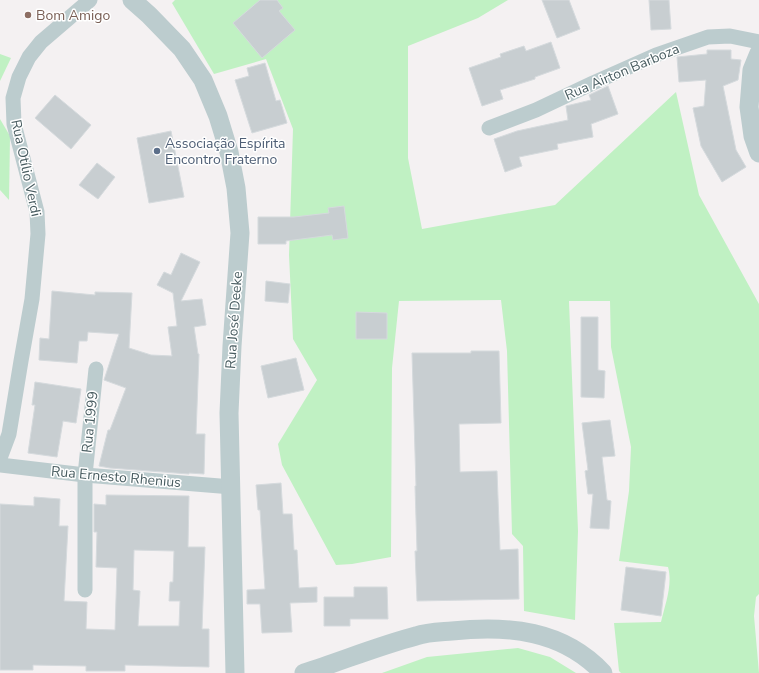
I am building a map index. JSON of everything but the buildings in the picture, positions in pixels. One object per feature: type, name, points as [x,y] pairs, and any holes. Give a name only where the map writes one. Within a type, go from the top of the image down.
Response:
[{"type":"street","name":"Rua Otílio Verdi","points":[[0,458],[9,434],[19,376],[32,299],[38,234],[37,212],[14,124],[13,98],[19,77],[33,52],[42,42],[90,0]]},
{"type":"street","name":"Rua José Deeke","points":[[132,0],[182,49],[203,80],[218,116],[230,159],[236,188],[240,233],[230,374],[229,413],[232,487],[235,673]]},
{"type":"street","name":"Rua Airton Barboza","points":[[489,128],[536,110],[592,83],[656,55],[708,37],[730,36],[759,42]]},
{"type":"street","points":[[759,53],[752,70],[749,107],[753,136],[759,153]]},
{"type":"street","name":"Rua 1999","points":[[85,590],[85,475],[96,369]]},
{"type":"street","name":"Rua Ernesto Rhenius","points":[[0,465],[85,475],[232,487]]},
{"type":"street","points":[[304,673],[418,635],[492,628],[515,630],[545,636],[566,644],[582,653],[603,673]]},
{"type":"green space","points":[[175,0],[508,0],[478,18],[408,46],[408,158],[422,229],[555,205],[676,92],[699,195],[759,304],[759,594],[756,597],[754,616],[759,673],[621,673],[619,671],[614,623],[661,622],[670,580],[668,567],[619,561],[629,491],[631,447],[611,347],[610,301],[569,301],[578,531],[575,620],[524,611],[523,546],[512,534],[507,351],[501,300],[399,301],[392,368],[391,557],[352,564],[336,565],[282,465],[278,444],[317,380],[293,339],[289,255],[293,129],[266,59],[214,74],[172,3]]},
{"type":"green space","points":[[0,54],[11,58],[0,81]]},
{"type":"green space","points":[[0,119],[10,136],[9,200],[0,190]]},
{"type":"green space","points":[[518,648],[550,657],[576,673],[382,673],[427,657]]},
{"type":"place","name":"Bom Amigo","points":[[28,15]]},
{"type":"place","name":"Associação Espírita Encontro Fraterno","points":[[157,151]]}]
